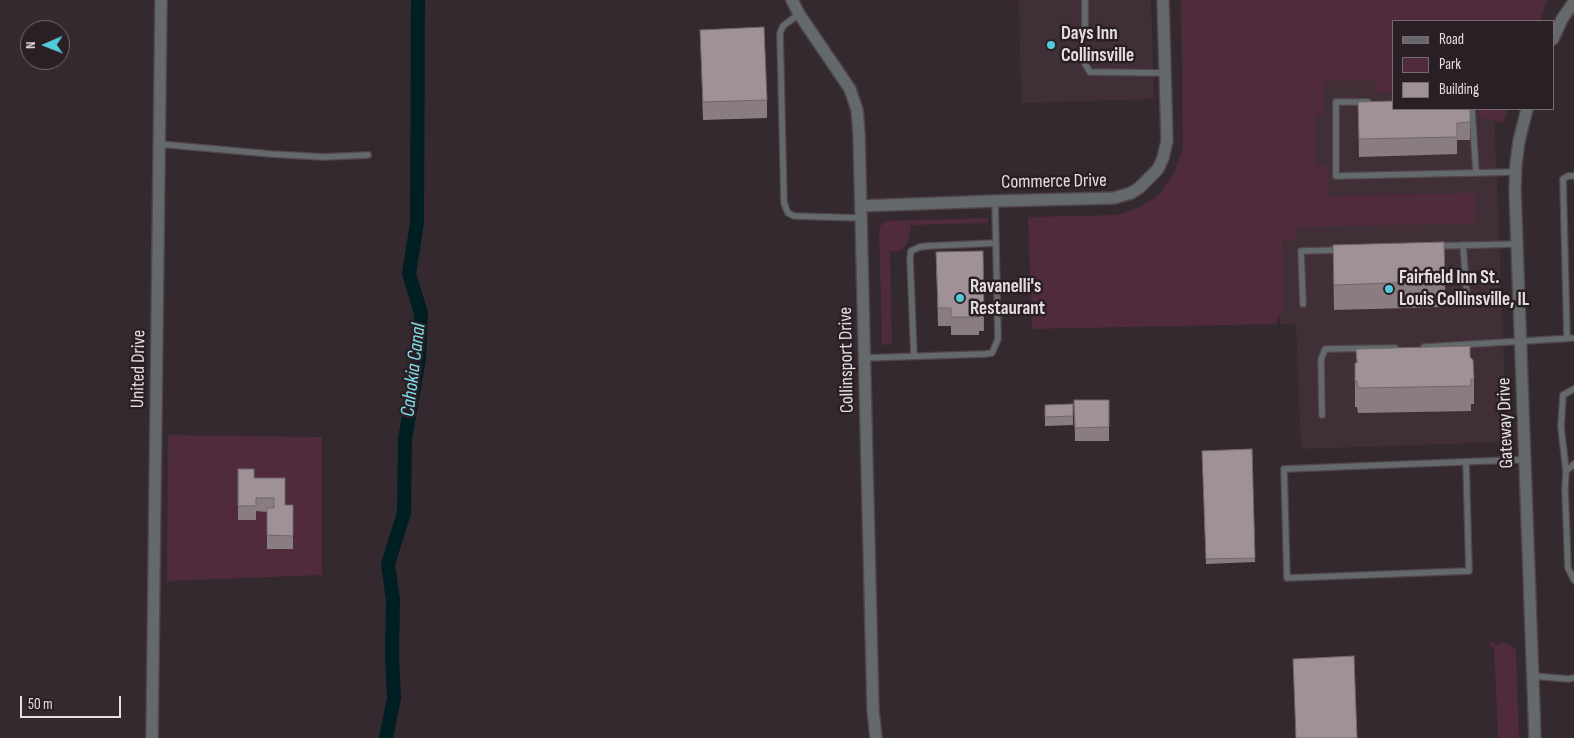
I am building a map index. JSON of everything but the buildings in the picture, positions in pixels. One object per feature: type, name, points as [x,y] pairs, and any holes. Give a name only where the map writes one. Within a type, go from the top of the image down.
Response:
[{"type":"street","name":"United Drive","points":[[152,738],[161,0]]},
{"type":"street","name":"Collinsport Drive","points":[[792,0],[799,14],[841,74],[853,96],[857,110],[873,710],[876,738]]},
{"type":"street","name":"Commerce Drive","points":[[861,212],[995,201],[1114,198],[1139,188],[1158,169],[1167,141],[1163,0]]},
{"type":"street","points":[[1554,37],[1562,19],[1574,2]]},
{"type":"street","name":"Gateway Drive","points":[[1526,110],[1519,141],[1516,172],[1517,244],[1535,738]]},
{"type":"lane","points":[[1085,0],[1085,34]]},
{"type":"lane","points":[[799,14],[783,26],[780,33],[784,203],[788,213],[794,216],[861,212]]},
{"type":"lane","points":[[1085,54],[1085,64],[1090,72],[1165,73]]},
{"type":"lane","points":[[1374,102],[1336,102],[1336,176],[1516,172]]},
{"type":"lane","points":[[1472,110],[1476,173]]},
{"type":"lane","points":[[159,144],[280,155],[323,157],[368,155]]},
{"type":"lane","points":[[1567,338],[1563,179],[1568,176],[1574,176]]},
{"type":"lane","points":[[864,358],[985,354],[992,352],[998,339],[995,201]]},
{"type":"lane","points":[[914,356],[911,251],[928,246],[996,243]]},
{"type":"lane","points":[[1434,246],[1517,244]]},
{"type":"lane","points":[[1464,245],[1467,298]]},
{"type":"lane","points":[[1304,304],[1301,251],[1350,250]]},
{"type":"lane","points":[[1414,348],[1574,338]]},
{"type":"lane","points":[[1322,415],[1321,360],[1325,349],[1398,348]]},
{"type":"lane","points":[[1574,390],[1563,395],[1562,427],[1566,470],[1568,568],[1574,580]]},
{"type":"lane","points":[[1466,462],[1469,571],[1286,578],[1284,469],[1466,462],[1525,460]]},
{"type":"lane","points":[[1566,470],[1574,464]]},
{"type":"lane","points":[[1533,676],[1574,678]]},
{"type":"shaded area","points":[[1019,0],[1151,0],[1154,99],[1021,103]]},
{"type":"shaded area","points":[[1392,71],[1392,110],[1494,110],[1507,442],[1301,449],[1296,325],[1280,324],[1278,226],[1313,72]]},
{"type":"green space","points":[[1181,0],[1547,0],[1540,20],[1392,20],[1392,93],[1375,93],[1375,80],[1325,81],[1325,113],[1315,114],[1316,165],[1328,166],[1329,196],[1475,193],[1474,223],[1296,227],[1296,240],[1282,240],[1285,304],[1276,324],[1032,329],[1028,217],[1117,215],[1138,208],[1158,196],[1173,175],[1183,148]]},
{"type":"green space","points":[[1478,110],[1508,110],[1503,123],[1480,117]]},
{"type":"green space","points":[[988,218],[988,223],[911,225],[909,239],[905,246],[900,251],[890,251],[892,344],[882,345],[879,230],[881,225],[886,221]]},
{"type":"green space","points":[[168,435],[322,437],[322,575],[167,581]]},
{"type":"green space","points":[[1490,642],[1496,643],[1497,646],[1499,646],[1499,643],[1507,643],[1516,649],[1519,738],[1498,738],[1494,648],[1489,646]]},
{"type":"waterway","name":"Cahokia Canal","points":[[386,738],[394,698],[392,656],[393,600],[388,564],[404,513],[405,439],[419,359],[421,313],[409,274],[417,223],[418,0]]},
{"type":"place","name":"Days Inn Collinsville","points":[[1051,45]]},
{"type":"place","name":"Fairfield Inn St. Louis Collinsville, IL","points":[[1389,289]]},
{"type":"place","name":"Ravanelli's Restaurant","points":[[960,298]]}]
